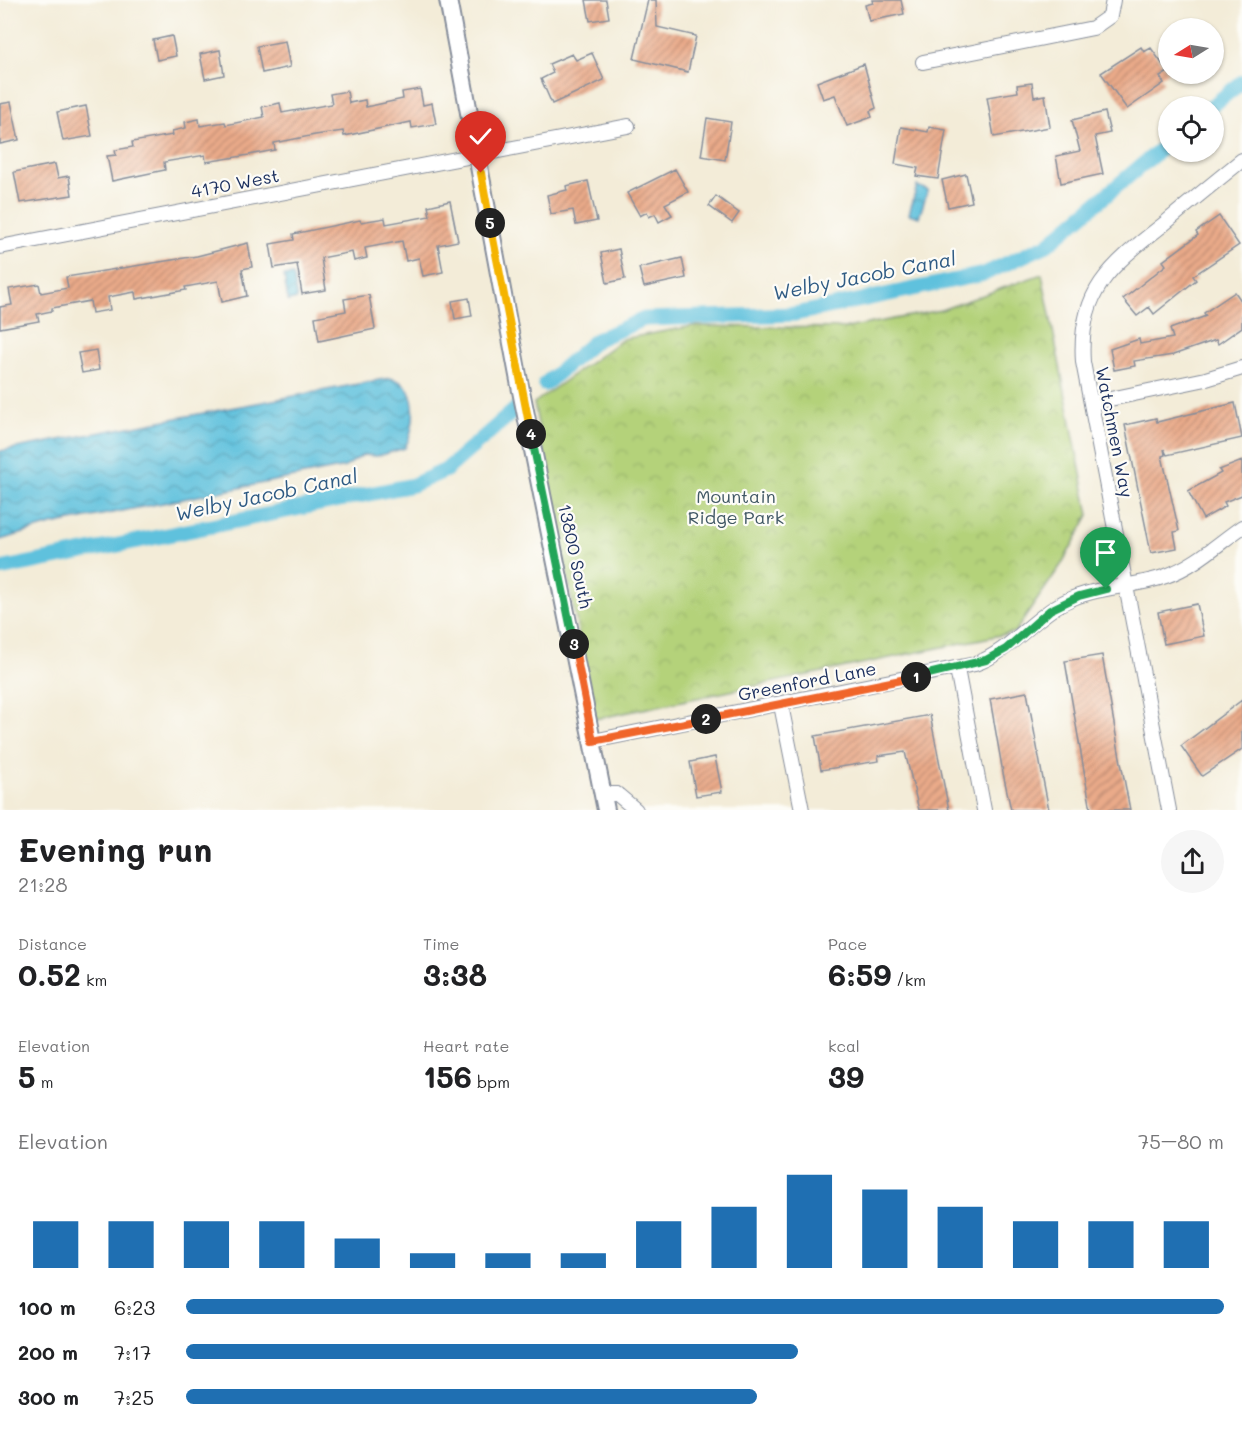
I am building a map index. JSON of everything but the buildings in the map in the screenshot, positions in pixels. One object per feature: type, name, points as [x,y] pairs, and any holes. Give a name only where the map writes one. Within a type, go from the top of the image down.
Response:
[{"type":"street","name":"13800 South","points":[[448,0],[519,381],[605,802]]},
{"type":"street","points":[[923,62],[1093,28],[1110,16],[1113,0]]},
{"type":"street","name":"4170 West","points":[[0,247],[628,126]]},
{"type":"street","name":"Watchmen Way","points":[[1170,810],[1083,362],[1083,335],[1088,309],[1099,285],[1114,264],[1242,160]]},
{"type":"street","points":[[1091,403],[1206,379],[1242,368]]},
{"type":"street","name":"Greenford Lane","points":[[593,741],[957,669],[996,655],[1064,602],[1094,591],[1126,586],[1182,570],[1242,527]]},
{"type":"street","points":[[957,669],[984,810]]},
{"type":"street","points":[[781,705],[802,810]]},
{"type":"street","points":[[605,802],[617,794],[636,810]]},
{"type":"green space","name":"Mountain Ridge Park","points":[[1042,274],[1089,515],[1061,565],[1015,632],[595,719],[534,403],[623,339],[693,326],[847,328],[941,310]]},
{"type":"water","points":[[917,186],[928,190],[919,217],[909,214]]},
{"type":"water","points":[[293,275],[297,299],[288,301],[284,276]]},
{"type":"water","points":[[390,378],[407,388],[411,397],[412,429],[405,448],[377,456],[363,455],[345,467],[51,525],[0,540],[0,451]]},
{"type":"waterway","name":"Welby Jacob Canal","points":[[1224,96],[1242,82]]},
{"type":"waterway","name":"Welby Jacob Canal","points":[[545,384],[596,340],[644,319],[795,314],[984,274],[1047,245],[1158,151]]},
{"type":"waterway","name":"Welby Jacob Canal","points":[[0,569],[413,485],[446,470],[516,409]]},
{"type":"route","points":[[481,173],[519,381],[593,741],[964,668],[1006,649],[1050,610],[1064,602],[1106,589]]}]
